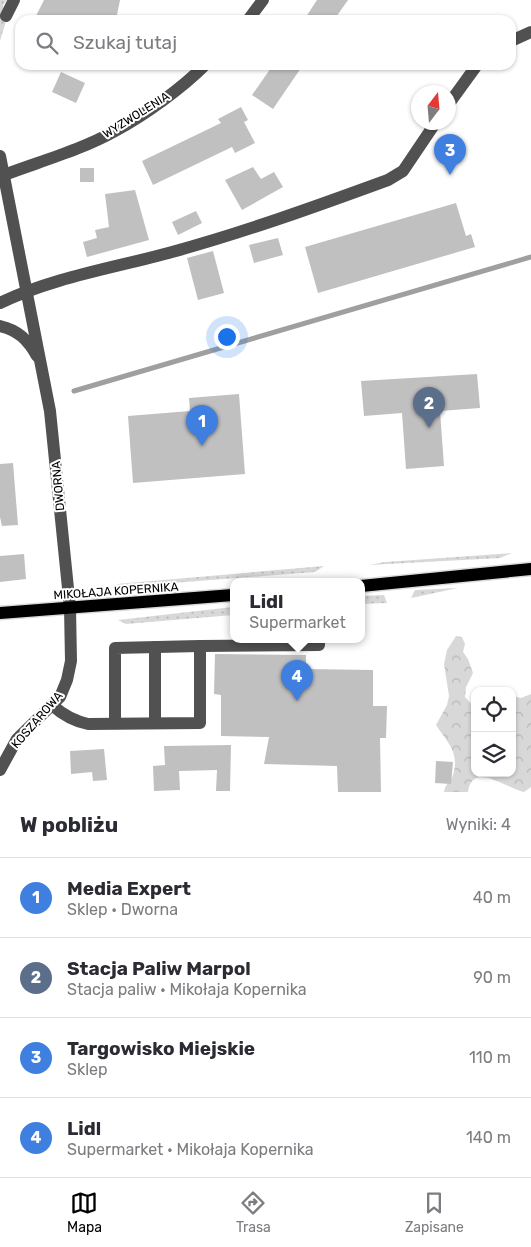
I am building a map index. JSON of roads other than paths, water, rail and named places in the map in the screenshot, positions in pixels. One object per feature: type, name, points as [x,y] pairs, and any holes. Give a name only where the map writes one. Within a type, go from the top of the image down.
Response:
[{"type":"main road","points":[[365,586],[531,569]]},
{"type":"main road","name":"MIKOŁAJA KOPERNIKA","points":[[0,613],[230,596]]},
{"type":"street","points":[[6,16],[14,0]]},
{"type":"street","points":[[252,15],[263,0]]},
{"type":"street","points":[[516,39],[531,32]]},
{"type":"street","name":"WYZWOLENIA","points":[[4,175],[79,147],[115,131],[171,93],[200,70]]},
{"type":"street","points":[[456,93],[473,70]]},
{"type":"street","points":[[0,303],[53,282],[216,240],[290,216],[388,180],[403,171],[431,130]]},
{"type":"street","name":"DWORNA","points":[[0,156],[50,411],[70,608]]},
{"type":"street","name":"DWORNA","points":[[0,326],[18,332],[32,347],[42,364]]},
{"type":"street","name":"KOSZAROWA","points":[[0,770],[17,738],[52,706],[64,690],[71,661],[70,608]]},
{"type":"street","points":[[115,724],[115,648],[319,645],[319,643]]},
{"type":"street","points":[[52,706],[77,722],[88,724],[200,722],[200,646]]},
{"type":"street","points":[[155,647],[155,723]]},
{"type":"waterway","points":[[74,391],[531,257]]},
{"type":"place","name":"Targowisko Miejskie","points":[[450,175]]},
{"type":"place","name":"Stacja Paliw Marpol","points":[[429,428]]},
{"type":"place","name":"Media Expert","points":[[202,446]]},
{"type":"place","name":"Lidl","points":[[297,701]]}]
